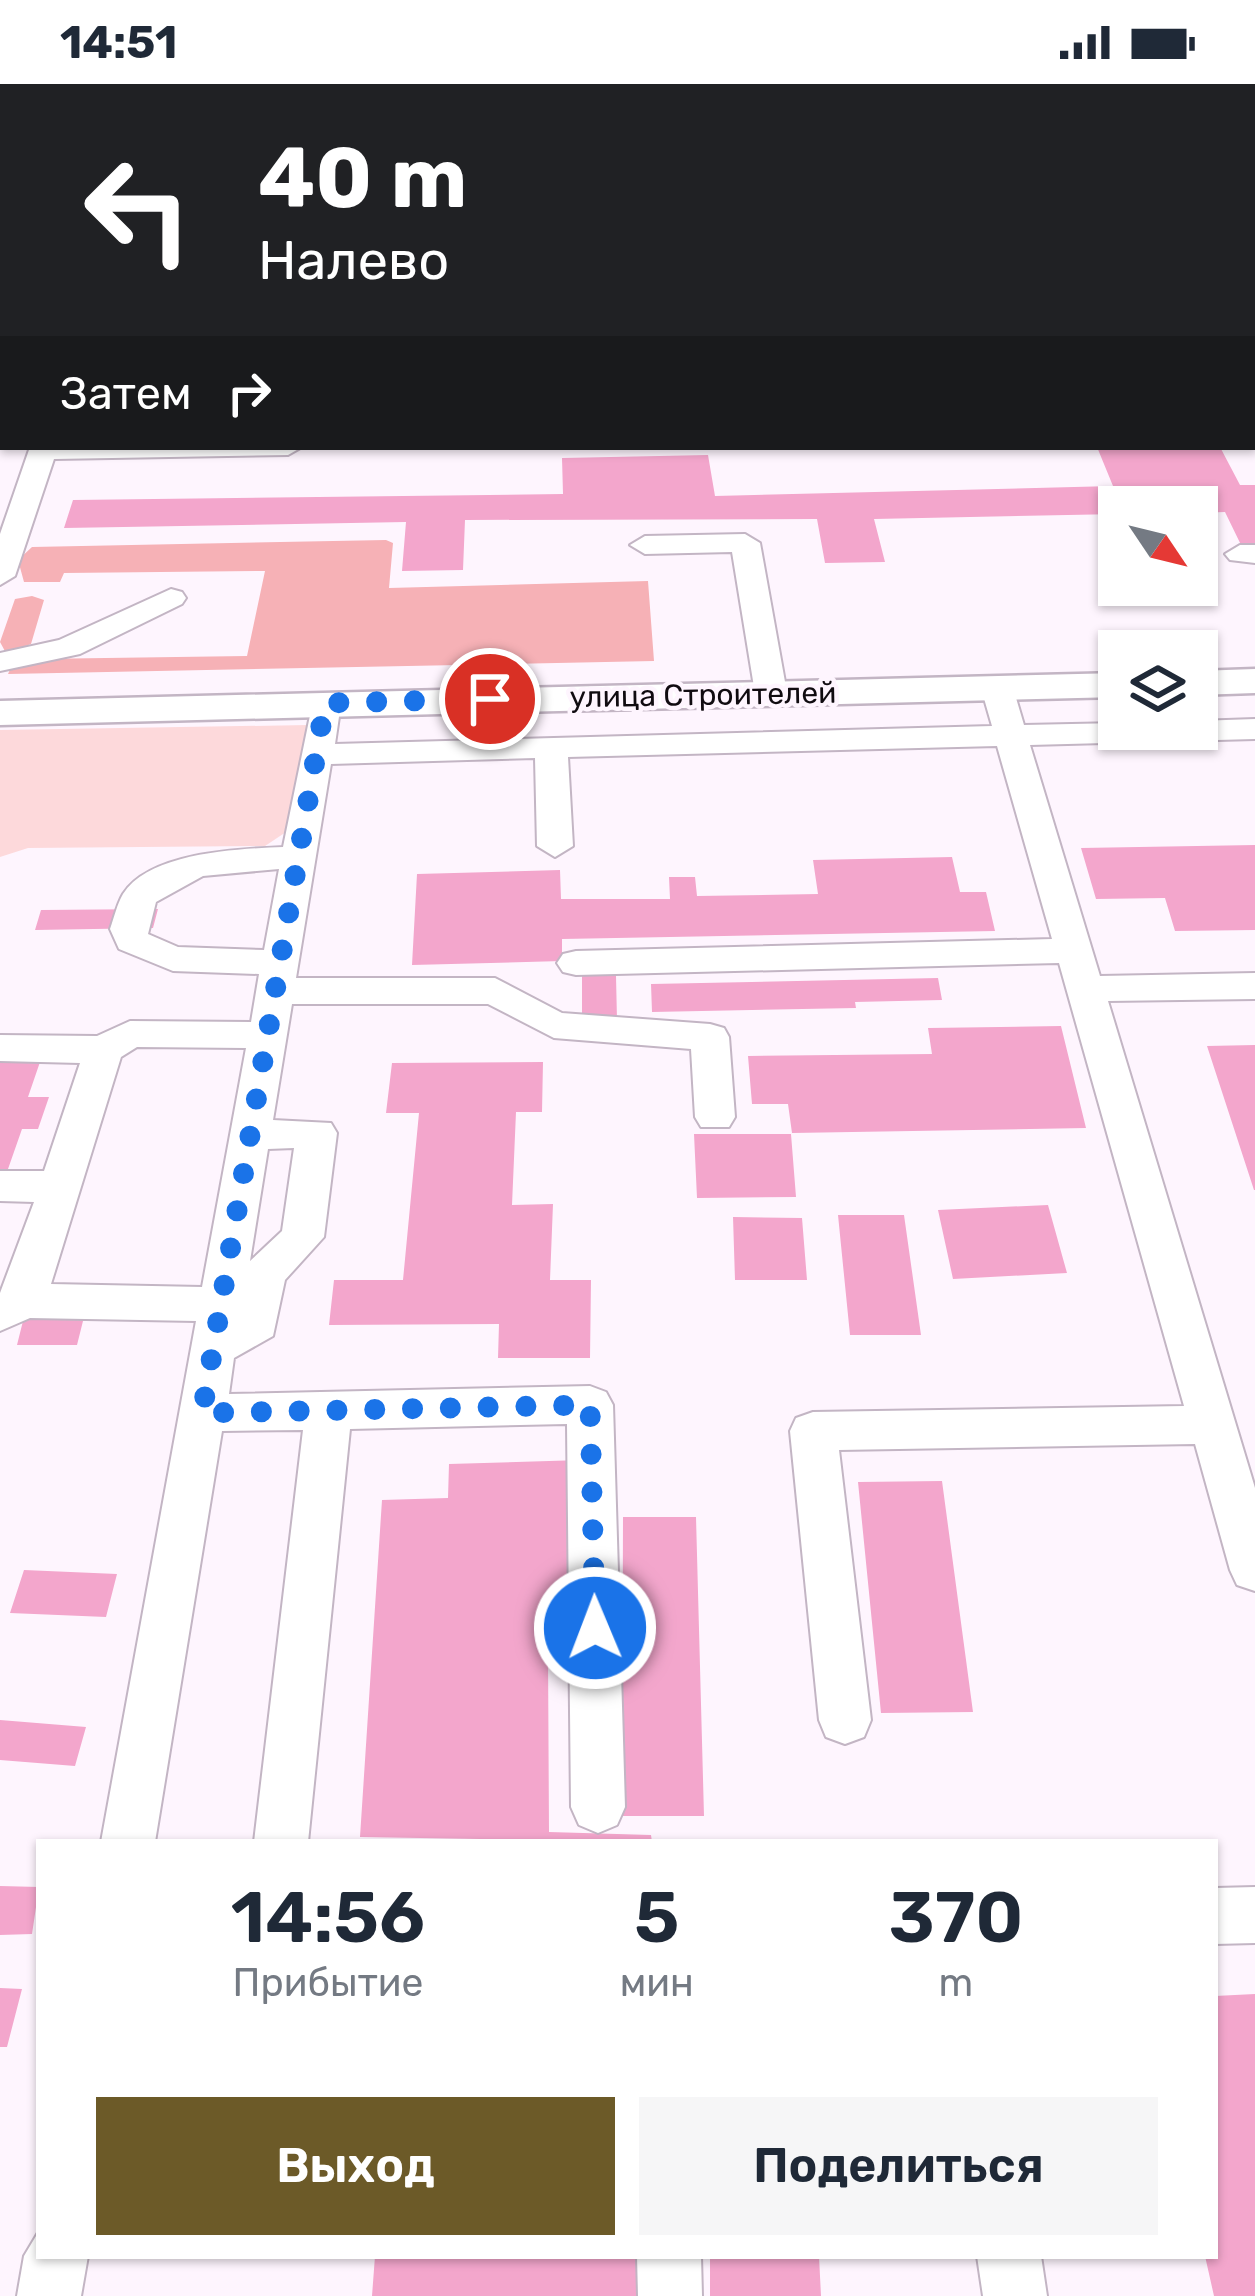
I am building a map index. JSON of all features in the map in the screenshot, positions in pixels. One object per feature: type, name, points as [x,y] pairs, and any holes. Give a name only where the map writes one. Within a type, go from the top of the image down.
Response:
[{"type":"main road","points":[[1218,682],[1255,681]]},
{"type":"main road","name":"улица Строителей","points":[[0,713],[1098,686]]},
{"type":"street","points":[[0,478],[41,457],[214,450]]},
{"type":"street","points":[[0,576],[41,457]]},
{"type":"street","points":[[645,545],[745,543],[771,693]]},
{"type":"street","points":[[0,662],[69,647],[171,598]]},
{"type":"street","points":[[997,688],[1255,1570]]},
{"type":"street","points":[[129,1839],[325,703]]},
{"type":"street","points":[[316,754],[1255,729]]},
{"type":"street","points":[[551,748],[555,846]]},
{"type":"street","points":[[298,857],[190,868],[140,896],[128,929],[132,941],[173,959],[277,977],[495,992],[554,1025],[710,1037],[715,1117]]},
{"type":"street","points":[[577,963],[1076,950]]},
{"type":"street","points":[[1087,989],[1255,986]]},
{"type":"street","points":[[0,1048],[104,1050],[130,1034],[267,1035]]},
{"type":"street","points":[[104,1050],[61,1187],[12,1308],[221,1304]]},
{"type":"street","points":[[213,1349],[257,1324],[264,1274],[303,1237],[317,1132],[250,1135]]},
{"type":"street","points":[[0,1186],[61,1187]]},
{"type":"street","points":[[202,1413],[590,1405],[598,1807]]},
{"type":"street","points":[[281,1839],[329,1410]]},
{"type":"street","points":[[845,1720],[813,1431],[1213,1425]]},
{"type":"street","points":[[1218,1916],[1255,1915]]},
{"type":"street","points":[[49,2296],[55,2259]]},
{"type":"street","points":[[669,2259],[670,2296]]},
{"type":"street","points":[[1009,2259],[1015,2296]]},
{"type":"shaded area","points":[[393,543],[389,588],[648,581],[654,661],[8,674],[12,665],[35,659],[247,656],[265,571],[64,573],[60,582],[24,582],[18,560],[32,547]]},
{"type":"shaded area","points":[[15,599],[44,600],[31,644],[6,653],[0,642]]},
{"type":"shaded area","points":[[308,725],[286,832],[265,846],[28,848],[0,857],[0,730]]},
{"type":"building","points":[[1098,450],[1222,450],[1240,485],[1255,485],[1255,547],[1242,547],[1225,512],[1218,512],[1218,486],[1113,486]]},
{"type":"building","points":[[708,455],[715,496],[1098,486],[1098,514],[874,519],[885,562],[825,563],[817,519],[465,520],[463,570],[402,571],[406,522],[64,528],[73,500],[563,494],[562,458]]},
{"type":"building","points":[[1255,845],[1255,930],[1175,931],[1165,898],[1096,899],[1081,848]]},
{"type":"building","points":[[952,857],[960,892],[986,892],[995,931],[562,939],[562,961],[412,965],[417,874],[560,870],[561,899],[670,899],[669,877],[695,877],[697,896],[818,894],[813,860]]},
{"type":"building","points":[[158,909],[153,928],[35,930],[41,910]]},
{"type":"building","points":[[582,976],[616,976],[617,1020],[582,1021]]},
{"type":"building","points":[[938,978],[942,1000],[855,1002],[856,1008],[652,1012],[651,984]]},
{"type":"building","points":[[1061,1026],[1086,1128],[792,1133],[788,1104],[752,1104],[748,1056],[932,1054],[928,1028]]},
{"type":"building","points":[[1255,1045],[1255,1190],[1254,1190],[1207,1046]]},
{"type":"building","points":[[0,1061],[40,1062],[28,1097],[49,1097],[38,1129],[22,1129],[8,1169],[0,1169]]},
{"type":"building","points":[[543,1062],[542,1112],[516,1112],[512,1205],[553,1204],[550,1280],[591,1280],[590,1358],[498,1358],[499,1324],[329,1325],[334,1280],[403,1280],[419,1113],[386,1113],[392,1063]]},
{"type":"building","points":[[694,1134],[791,1134],[796,1197],[697,1198]]},
{"type":"building","points":[[1048,1205],[1067,1273],[953,1279],[938,1210]]},
{"type":"building","points":[[838,1215],[904,1215],[921,1335],[850,1335]]},
{"type":"building","points":[[733,1217],[802,1218],[807,1280],[735,1280]]},
{"type":"building","points":[[26,1309],[86,1309],[77,1345],[17,1345]]},
{"type":"building","points":[[582,1460],[585,1652],[548,1653],[549,1832],[651,1835],[652,1839],[360,1837],[382,1500],[448,1498],[449,1464]]},
{"type":"building","points":[[942,1481],[973,1712],[881,1713],[858,1482]]},
{"type":"building","points":[[623,1517],[696,1517],[704,1816],[622,1816]]},
{"type":"building","points":[[24,1570],[117,1574],[106,1617],[10,1613]]},
{"type":"building","points":[[0,1720],[86,1727],[75,1766],[0,1760]]},
{"type":"building","points":[[0,1886],[36,1887],[32,1934],[0,1935]]},
{"type":"building","points":[[0,1988],[22,1989],[7,2047],[0,2047]]},
{"type":"building","points":[[1255,1994],[1255,2296],[1214,2296],[1206,2259],[1218,2259],[1218,1996]]},
{"type":"building","points":[[375,2259],[657,2259],[657,2296],[372,2296]]},
{"type":"building","points":[[710,2259],[819,2259],[821,2296],[710,2296]]},
{"type":"route","points":[[490,699],[325,703],[202,1413],[590,1405],[595,1628]]}]
